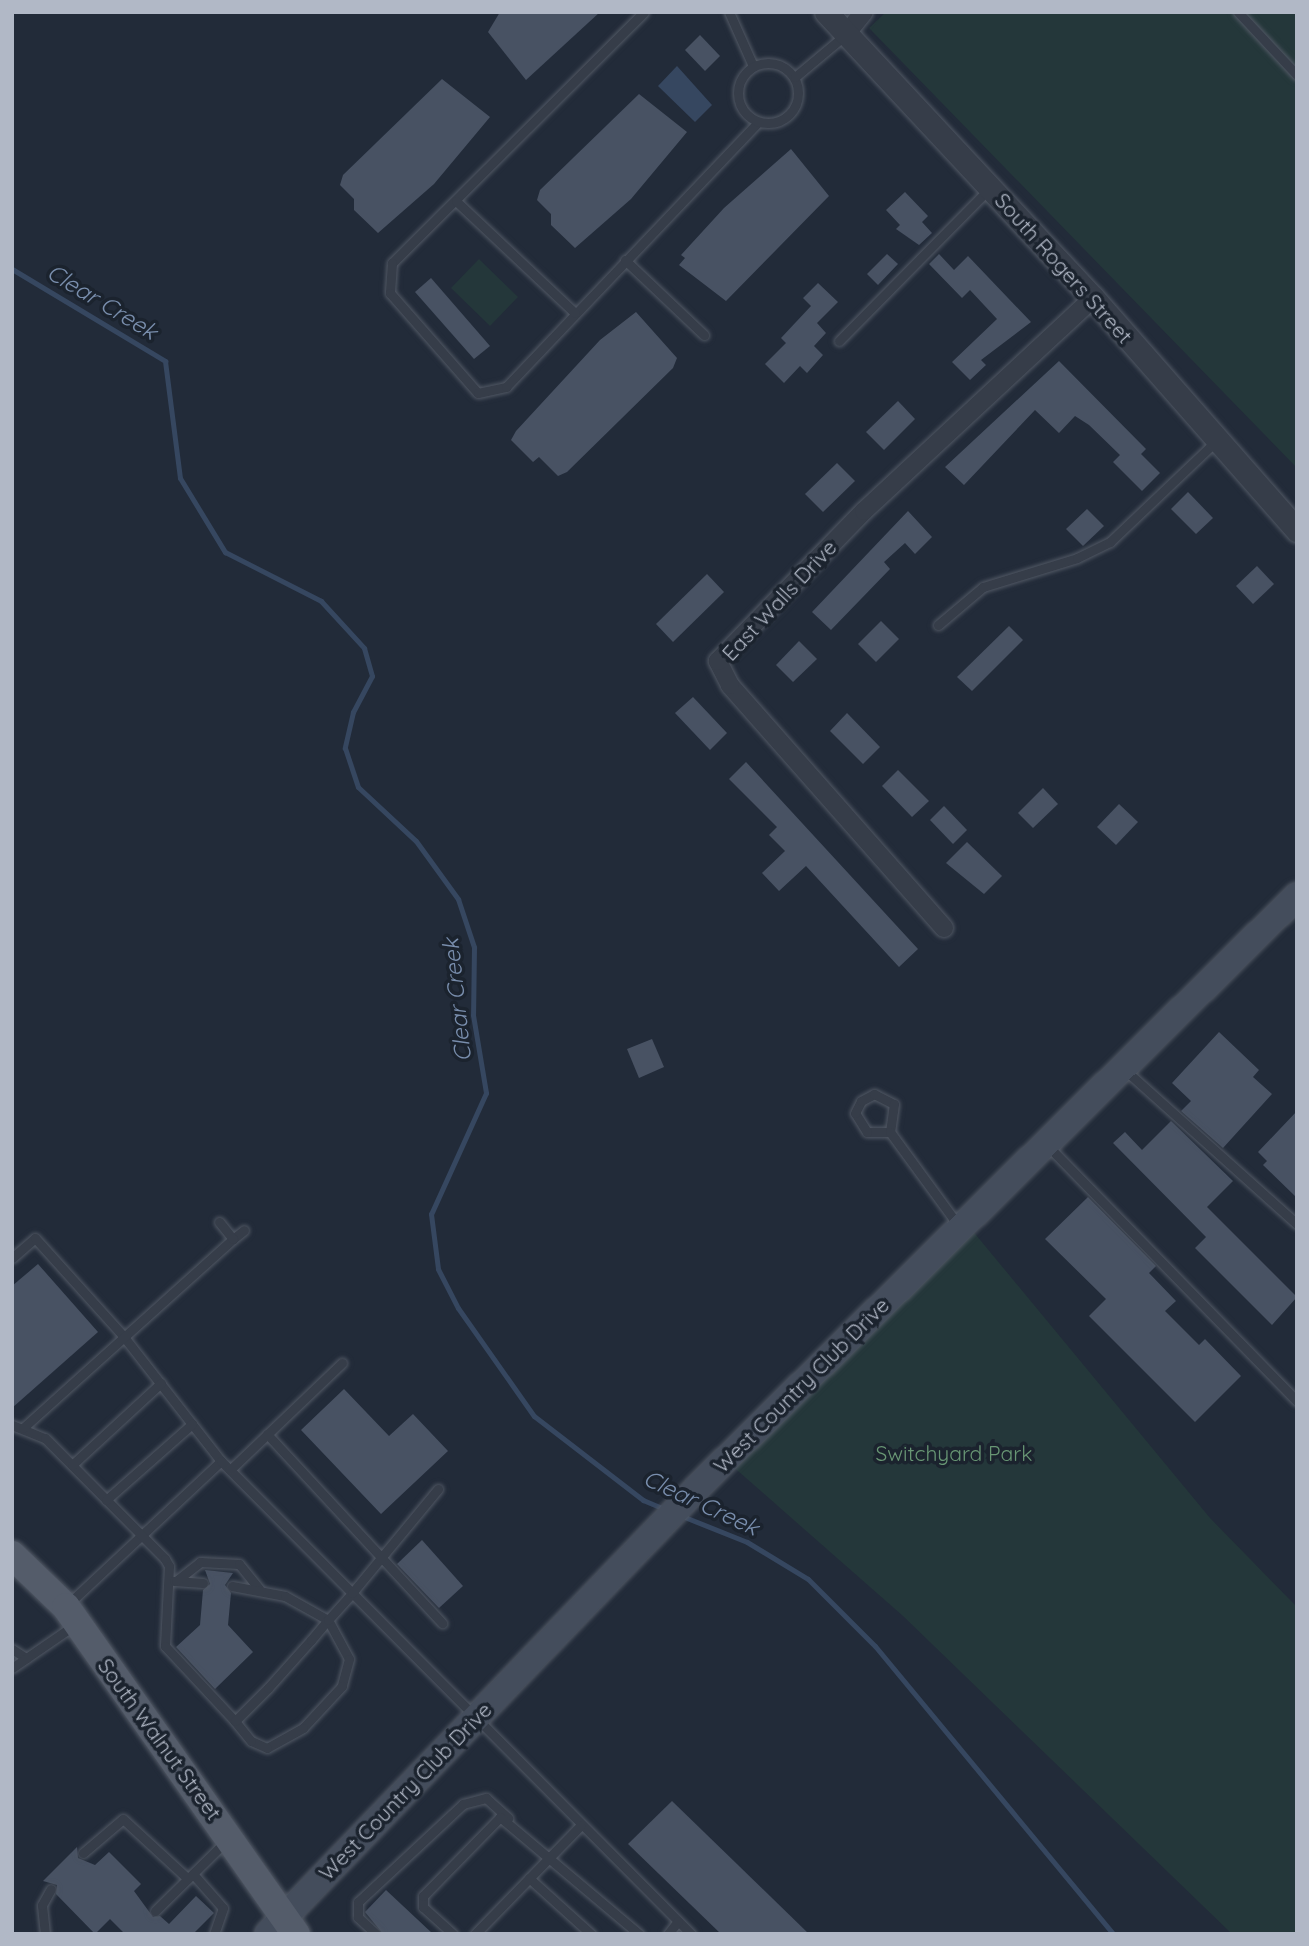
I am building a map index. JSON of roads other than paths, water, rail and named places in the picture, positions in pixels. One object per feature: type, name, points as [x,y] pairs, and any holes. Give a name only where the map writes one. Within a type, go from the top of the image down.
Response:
[{"type":"main road","name":"West Country Club Drive","points":[[283,1927],[475,1718],[697,1488],[1045,1143],[1294,904]]},
{"type":"main road","name":"South Walnut Street","points":[[12,1555],[71,1615],[230,1837],[283,1927]]},
{"type":"street","name":"South Rogers Street","points":[[826,12],[1093,298],[1297,530]]},
{"type":"street","points":[[846,34],[864,12]]},
{"type":"street","name":"East Walls Drive","points":[[944,928],[730,685],[718,661],[864,511],[1093,298]]},
{"type":"lane","points":[[644,12],[392,263],[390,293],[478,393],[506,387],[758,122],[779,122],[795,108],[795,77],[781,65],[753,66],[740,80],[738,98],[758,122]]},
{"type":"lane","points":[[729,12],[753,66]]},
{"type":"lane","points":[[1238,12],[1272,54],[1297,75]]},
{"type":"lane","points":[[795,77],[846,34]]},
{"type":"lane","points":[[839,341],[991,187]]},
{"type":"lane","points":[[456,201],[575,313]]},
{"type":"lane","points":[[625,260],[705,335]]},
{"type":"lane","points":[[938,625],[984,587],[1077,558],[1110,542],[1216,441]]},
{"type":"lane","points":[[1123,1068],[1297,1224]]},
{"type":"lane","points":[[890,1132],[867,1132],[855,1112],[861,1101],[874,1094],[894,1104],[890,1132],[960,1227]]},
{"type":"lane","points":[[1045,1143],[1297,1401]]},
{"type":"lane","points":[[219,1222],[233,1239]]},
{"type":"lane","points":[[23,1428],[244,1230]]},
{"type":"lane","points":[[12,1258],[35,1238],[124,1337],[221,1461],[580,1826],[691,1934]]},
{"type":"lane","points":[[230,1470],[342,1363]]},
{"type":"lane","points":[[72,1465],[161,1383]]},
{"type":"lane","points":[[106,1500],[192,1424]]},
{"type":"lane","points":[[12,1425],[45,1438],[140,1538],[165,1559],[173,1581],[165,1646],[251,1741],[267,1748],[303,1728],[342,1686],[349,1659],[328,1620],[285,1596],[232,1586]]},
{"type":"lane","points":[[267,1434],[442,1623]]},
{"type":"lane","points":[[12,1668],[71,1615],[140,1538],[221,1461]]},
{"type":"lane","points":[[234,1721],[352,1593],[438,1489]]},
{"type":"lane","points":[[173,1581],[200,1562],[239,1564],[258,1589]]},
{"type":"lane","points":[[173,1581],[204,1583]]},
{"type":"lane","points":[[12,1649],[26,1658]]},
{"type":"lane","points":[[376,1934],[358,1917],[358,1902],[463,1804],[486,1798],[639,1934]]},
{"type":"lane","points":[[453,1934],[424,1907],[423,1896],[487,1828],[500,1817],[510,1819]]},
{"type":"lane","points":[[83,1853],[115,1821],[132,1821],[223,1909],[214,1934]]},
{"type":"lane","points":[[475,1934],[580,1826]]},
{"type":"lane","points":[[155,1912],[230,1837]]},
{"type":"lane","points":[[529,1878],[591,1934]]},
{"type":"lane","points":[[44,1932],[42,1905],[51,1889]]},
{"type":"lane","points":[[668,1934],[678,1921]]},
{"type":"water","points":[[677,66],[712,105],[695,122],[658,86]]},
{"type":"waterway","name":"Clear Creek","points":[[12,269],[165,361],[180,478],[225,552],[321,601],[364,648],[372,676],[353,712],[345,748],[358,787],[416,841],[458,899],[474,947],[473,1015],[486,1093],[431,1214],[438,1269],[458,1308],[534,1416],[643,1500],[666,1510]]},
{"type":"waterway","name":"Clear Creek","points":[[682,1516],[747,1542],[808,1579],[875,1646],[1113,1934]]},
{"type":"park label","name":"Switchyard Park","points":[[954,1453]]}]
